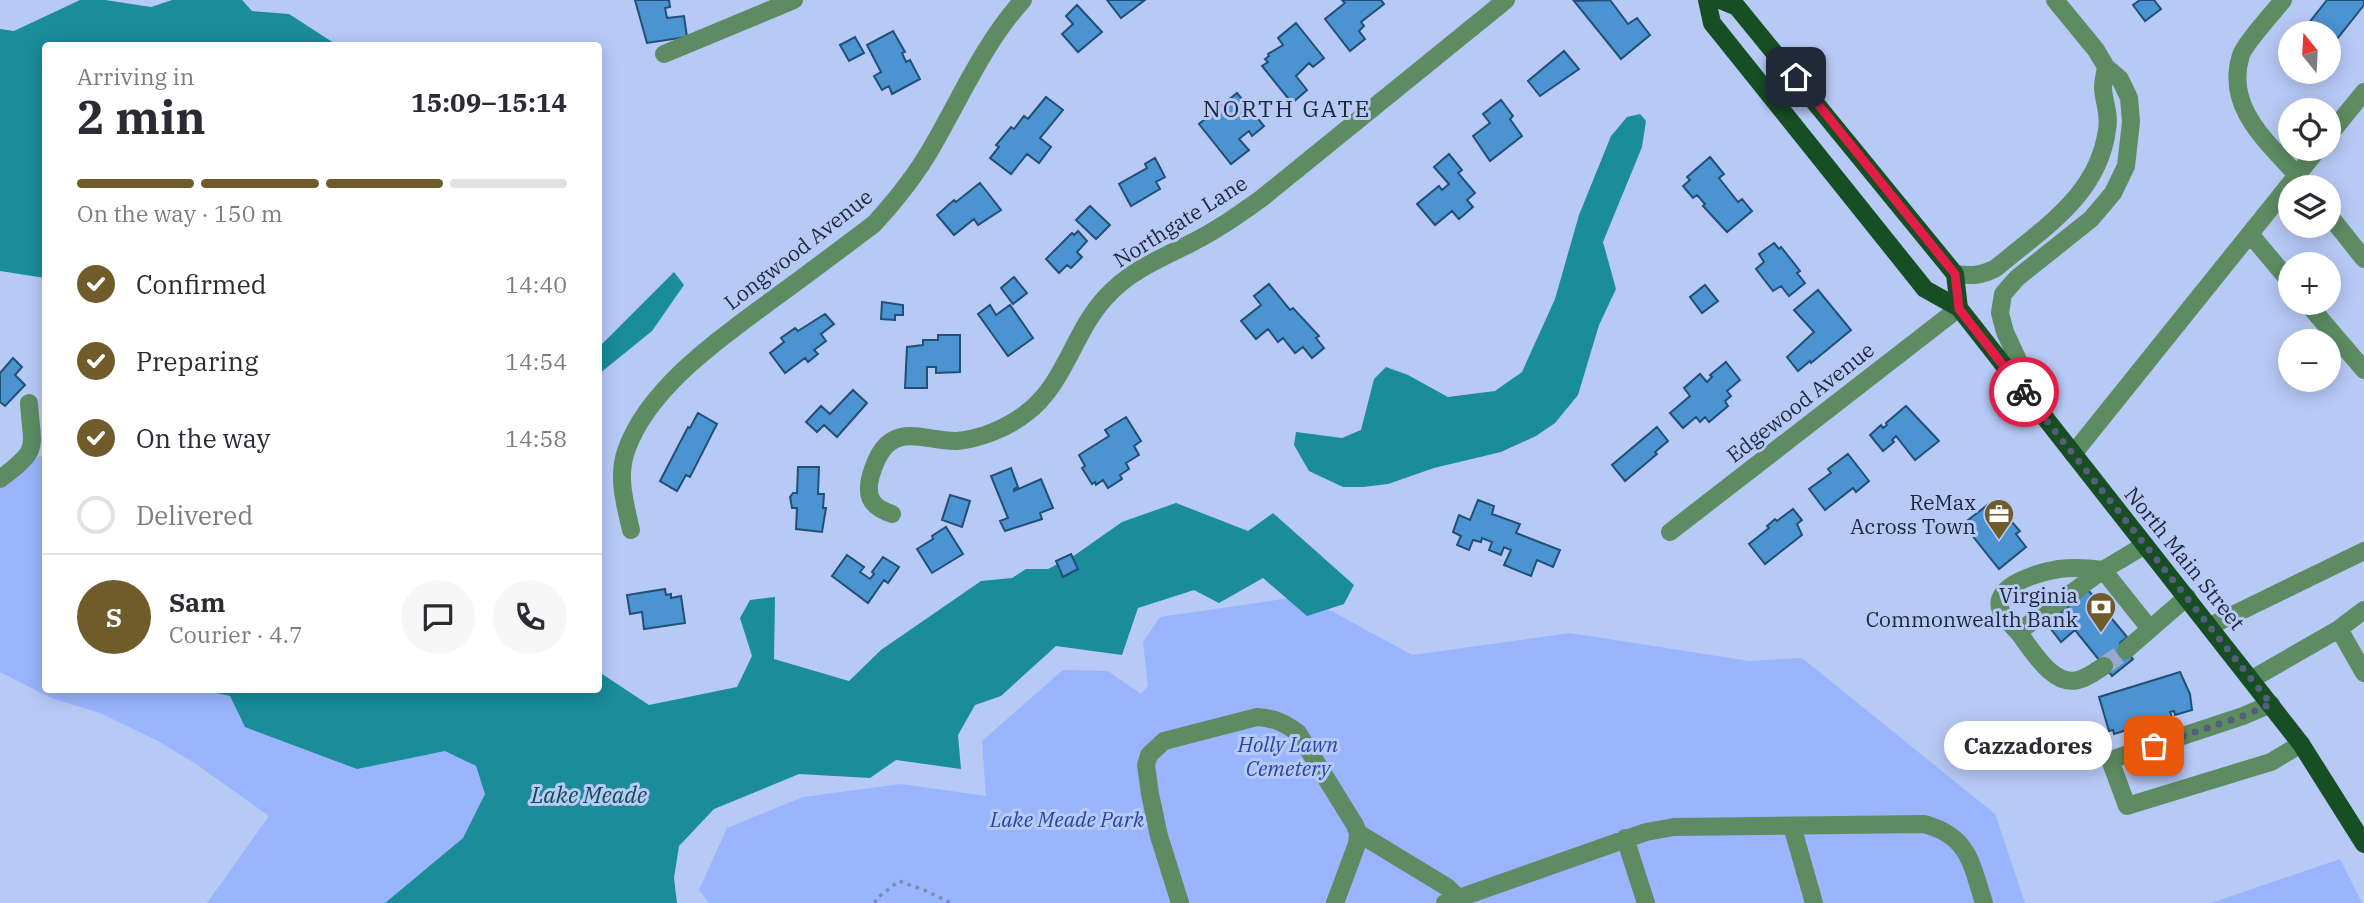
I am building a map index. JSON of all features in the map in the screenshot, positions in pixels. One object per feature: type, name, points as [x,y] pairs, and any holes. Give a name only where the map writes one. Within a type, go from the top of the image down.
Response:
[{"type":"main road","name":"North Main Street","points":[[1707,0],[1712,23],[1925,289],[1959,309],[2271,704],[2359,824],[2364,844]]},
{"type":"main road","points":[[1720,0],[1737,7],[1955,274],[1959,309]]},
{"type":"street","points":[[664,54],[794,0]]},
{"type":"street","name":"Longwood Avenue","points":[[631,530],[622,473],[625,453],[634,431],[648,410],[687,369],[726,334],[881,217],[908,185],[982,56],[1023,0]]},
{"type":"street","name":"Northgate Lane","points":[[892,514],[874,505],[868,487],[873,467],[885,446],[909,435],[957,441],[976,437],[1001,428],[1024,415],[1053,385],[1089,319],[1123,280],[1140,267],[1229,222],[1251,206],[1506,0]]},
{"type":"street","points":[[2046,419],[2004,332],[2000,313],[2003,294],[2017,278],[2091,219],[2120,180],[2126,166],[2131,122],[2129,98],[2120,79],[2106,67],[2096,50],[2055,0]]},
{"type":"street","points":[[2283,0],[2241,53],[2236,88],[2244,112],[2297,175]]},
{"type":"street","points":[[1955,274],[1983,275],[1996,268],[2069,206],[2091,180],[2102,156],[2107,132],[2109,112],[2103,87],[2106,67]]},
{"type":"street","points":[[2341,120],[2364,92]]},
{"type":"street","points":[[2073,454],[2250,234],[2278,205]]},
{"type":"street","points":[[2341,230],[2364,259]]},
{"type":"street","points":[[2250,234],[2278,267]]},
{"type":"street","name":"Edgewood Avenue","points":[[1670,532],[1959,309]]},
{"type":"street","points":[[2317,315],[2364,370]]},
{"type":"street","points":[[0,479],[31,452],[34,443],[29,403]]},
{"type":"street","points":[[2018,632],[2103,570],[2145,545]]},
{"type":"street","points":[[2210,626],[2364,551]]},
{"type":"street","points":[[2103,570],[2057,569],[2015,583],[2005,589],[2000,600],[2001,612],[2052,673],[2065,679],[2077,680],[2104,667]]},
{"type":"street","points":[[2103,570],[2150,629]]},
{"type":"street","points":[[2126,650],[2187,597]]},
{"type":"street","points":[[2252,680],[2339,629],[2364,610]]},
{"type":"street","points":[[2339,629],[2364,673]]},
{"type":"street","points":[[2271,704],[2109,761],[2127,806],[2271,762],[2301,744]]},
{"type":"street","points":[[1180,903],[1159,836],[1146,765],[1154,747],[1164,741],[1257,717],[1269,717],[1298,733],[1355,824],[1357,844],[1335,903]]},
{"type":"street","points":[[1358,833],[1447,887],[1456,901],[1625,838],[1674,827],[1924,824],[1939,828],[1952,836],[1969,854],[1984,903]]},
{"type":"street","points":[[1792,825],[1814,903]]},
{"type":"street","points":[[1625,838],[1646,903]]},
{"type":"path","points":[[875,903],[899,881],[951,903]]},
{"type":"green space","points":[[42,456],[42,693],[216,693],[230,696],[357,769],[445,750],[476,766],[485,794],[463,838],[385,903],[207,903],[269,816],[196,764],[158,741],[100,713],[51,698],[0,672],[0,482]]},
{"type":"green space","name":"Holly Lawn Cemetery","points":[[1304,596],[1412,655],[1570,633],[1749,661],[1802,658],[1995,814],[2025,903],[709,903],[699,890],[727,828],[803,797],[901,784],[986,796],[982,741],[1063,670],[1108,671],[1141,694],[1148,686],[1143,642],[1160,617]]},
{"type":"green space","points":[[2340,859],[2362,903],[2211,903]]},
{"type":"water","points":[[80,0],[105,0],[151,7],[172,0],[242,0],[252,11],[289,14],[332,42],[42,42],[42,278],[0,271],[0,29],[14,31]]},
{"type":"water","points":[[1640,114],[1646,121],[1642,147],[1603,242],[1616,289],[1599,325],[1578,395],[1555,423],[1536,436],[1501,452],[1434,468],[1388,484],[1343,487],[1309,471],[1294,445],[1296,432],[1342,438],[1361,430],[1374,379],[1386,367],[1408,375],[1448,397],[1495,391],[1522,372],[1555,299],[1579,215],[1611,136],[1627,117]]},
{"type":"water","points":[[674,272],[684,285],[652,331],[602,372],[602,344]]},
{"type":"water","name":"Lake Meade","points":[[1176,503],[1248,531],[1273,513],[1354,585],[1344,604],[1307,616],[1263,578],[1219,603],[1194,590],[1138,608],[1122,655],[1056,646],[1001,696],[975,705],[958,735],[961,769],[896,760],[870,778],[799,774],[714,809],[679,846],[674,878],[677,903],[385,903],[463,838],[485,794],[476,766],[445,751],[357,769],[245,727],[230,696],[216,693],[602,693],[602,674],[649,705],[737,687],[752,656],[740,618],[750,600],[775,597],[774,659],[849,681],[881,650],[981,581],[1012,578],[1026,569],[1048,569],[1075,555],[1122,522]]},
{"type":"building","points":[[635,0],[669,0],[670,7],[665,8],[667,18],[684,16],[687,37],[647,43]]},
{"type":"building","points":[[1107,0],[1145,0],[1121,18]]},
{"type":"building","points":[[1342,0],[1381,0],[1384,4],[1361,22],[1364,26],[1359,31],[1365,39],[1350,51],[1325,19],[1345,3]]},
{"type":"building","points":[[1610,0],[1628,24],[1637,18],[1650,35],[1621,59],[1574,1]]},
{"type":"building","points":[[2140,0],[2154,0],[2161,9],[2145,21],[2133,5]]},
{"type":"building","points":[[2327,0],[2364,0],[2364,5],[2342,33],[2342,21],[2310,21]]},
{"type":"building","points":[[1077,5],[1102,32],[1078,52],[1062,34],[1073,24],[1066,16]]},
{"type":"building","points":[[1296,23],[1324,58],[1313,67],[1309,63],[1296,76],[1307,90],[1292,103],[1262,66],[1268,62],[1265,59],[1268,54],[1283,45],[1278,38]]},
{"type":"building","points":[[893,31],[905,52],[902,53],[906,62],[910,60],[920,79],[892,94],[889,86],[882,90],[874,76],[881,72],[867,45]]},
{"type":"building","points":[[855,37],[864,53],[849,61],[840,45]]},
{"type":"building","points":[[1564,51],[1579,69],[1540,96],[1528,81]]},
{"type":"building","points":[[1237,93],[1264,126],[1252,136],[1249,131],[1239,139],[1249,150],[1231,164],[1199,124]]},
{"type":"building","points":[[1046,97],[1063,110],[1040,138],[1051,147],[1039,163],[1027,154],[1011,174],[990,158],[999,147],[996,145],[1011,127],[1014,129],[1024,116],[1028,119]]},
{"type":"building","points":[[1501,100],[1513,116],[1510,119],[1522,136],[1490,161],[1473,136],[1490,123],[1483,114]]},
{"type":"building","points":[[1449,154],[1462,170],[1458,173],[1475,193],[1467,200],[1473,207],[1459,219],[1452,211],[1435,225],[1417,204],[1439,186],[1442,190],[1449,184],[1434,167]]},
{"type":"building","points":[[1710,157],[1724,174],[1719,178],[1738,202],[1742,199],[1752,211],[1727,232],[1703,206],[1705,204],[1697,195],[1693,198],[1683,186],[1690,180],[1687,177]]},
{"type":"building","points":[[1155,158],[1165,177],[1156,182],[1160,189],[1131,206],[1119,184],[1147,168],[1145,164]]},
{"type":"building","points":[[980,183],[1001,210],[978,225],[974,219],[954,235],[937,215]]},
{"type":"building","points":[[1090,206],[1110,225],[1096,239],[1076,220]]},
{"type":"building","points":[[1078,231],[1087,241],[1077,252],[1082,257],[1071,268],[1067,265],[1059,273],[1046,259],[1072,233],[1074,235]]},
{"type":"building","points":[[1774,243],[1779,249],[1781,247],[1800,271],[1797,273],[1805,283],[1789,296],[1781,286],[1773,291],[1756,269],[1764,262],[1759,254]]},
{"type":"building","points":[[1014,277],[1027,293],[1013,304],[1001,288]]},
{"type":"building","points":[[1269,284],[1290,310],[1293,308],[1319,336],[1316,338],[1324,348],[1312,358],[1303,347],[1295,353],[1283,338],[1278,342],[1268,329],[1256,339],[1241,321],[1261,305],[1254,296]]},
{"type":"building","points":[[1705,285],[1718,301],[1702,313],[1690,297]]},
{"type":"building","points":[[1818,290],[1851,330],[1798,371],[1787,357],[1814,332],[1794,310]]},
{"type":"building","points":[[882,302],[903,305],[903,315],[895,315],[895,320],[881,319]]},
{"type":"building","points":[[990,305],[996,315],[1010,305],[1033,338],[1008,356],[978,314]]},
{"type":"building","points":[[825,314],[834,324],[821,334],[826,341],[814,350],[818,354],[808,362],[805,358],[785,373],[770,353],[784,342],[781,338],[795,328],[798,331]]},
{"type":"building","points":[[938,335],[960,335],[960,372],[936,373],[936,367],[927,367],[927,388],[905,388],[907,347],[923,345],[923,340],[938,340]]},
{"type":"building","points":[[13,358],[22,367],[15,375],[25,385],[5,406],[0,402],[0,373]]},
{"type":"building","points":[[1726,362],[1740,380],[1727,391],[1731,396],[1725,401],[1728,406],[1709,422],[1705,417],[1700,422],[1696,417],[1683,428],[1670,413],[1690,396],[1684,388],[1700,374],[1707,382],[1712,377],[1710,375]]},
{"type":"building","points":[[853,390],[867,403],[837,437],[824,425],[817,432],[806,422],[821,406],[830,414]]},
{"type":"building","points":[[1906,406],[1939,441],[1915,460],[1896,436],[1892,440],[1894,442],[1883,451],[1870,435],[1881,425],[1883,428],[1887,425],[1886,423]]},
{"type":"building","points":[[698,413],[717,424],[690,477],[686,475],[677,491],[660,481]]},
{"type":"building","points":[[1126,417],[1141,441],[1134,446],[1139,455],[1126,463],[1129,469],[1120,475],[1122,479],[1108,488],[1103,480],[1096,485],[1095,482],[1092,484],[1082,468],[1085,466],[1079,455],[1109,436],[1105,430]]},
{"type":"building","points":[[1657,427],[1668,441],[1625,481],[1612,465]]},
{"type":"building","points":[[1848,454],[1869,481],[1856,492],[1853,488],[1825,510],[1809,489],[1831,473],[1828,469]]},
{"type":"building","points":[[798,467],[819,467],[818,494],[824,494],[823,508],[826,508],[822,532],[796,529],[797,508],[792,508],[790,497],[797,493]]},
{"type":"building","points":[[1011,468],[1018,487],[1014,491],[1041,479],[1053,508],[1040,513],[1042,519],[1005,531],[1000,521],[1008,518],[991,476]]},
{"type":"building","points":[[950,495],[970,501],[962,527],[942,520]]},
{"type":"building","points":[[1478,500],[1494,506],[1492,514],[1520,524],[1516,533],[1560,550],[1553,567],[1537,560],[1531,576],[1504,565],[1511,550],[1504,547],[1501,555],[1489,550],[1492,542],[1482,538],[1481,542],[1473,540],[1469,550],[1457,545],[1461,536],[1453,532],[1459,515],[1470,520]]},
{"type":"building","name":"ReMax Across Town","points":[[1990,503],[2000,516],[2004,513],[2020,531],[2016,534],[2026,547],[1999,569],[1963,524]]},
{"type":"building","points":[[1793,509],[1802,520],[1797,524],[1802,535],[1765,564],[1749,544],[1769,528],[1767,526],[1775,519],[1777,521]]},
{"type":"building","points":[[946,527],[963,554],[932,573],[917,549]]},
{"type":"building","points":[[1071,554],[1078,569],[1063,577],[1056,561]]},
{"type":"building","points":[[847,555],[864,567],[860,572],[870,579],[883,557],[899,567],[888,583],[884,580],[868,603],[832,576]]},
{"type":"building","points":[[665,589],[666,595],[671,594],[671,598],[681,596],[685,623],[644,629],[642,612],[630,614],[627,595]]},
{"type":"building","name":"Virginia Commonwealth Bank","points":[[2088,590],[2127,637],[2120,643],[2133,659],[2112,676],[2075,630],[2061,642],[2047,624]]},
{"type":"building","points":[[2180,672],[2190,694],[2192,710],[2175,715],[2174,711],[2170,712],[2172,717],[2151,723],[2149,718],[2146,719],[2147,724],[2114,734],[2113,730],[2109,731],[2099,697]]},
{"type":"tunnel","points":[[2104,666],[2126,650]]},
{"type":"way so far","points":[[2024,392],[2271,704],[2154,746]]},
{"type":"place","name":"ReMax Across Town","points":[[1999,541]]},
{"type":"place","name":"Virginia Commonwealth Bank","points":[[2101,634]]},
{"type":"place","name":"Cazzadores","points":[[2154,746]]},
{"type":"district","name":"NORTH GATE","points":[[1287,108]]},
{"type":"route","points":[[1796,77],[1955,274],[1959,309],[2024,392]]},
{"type":"park label","name":"Lake Meade Park","points":[[1067,819]]}]
